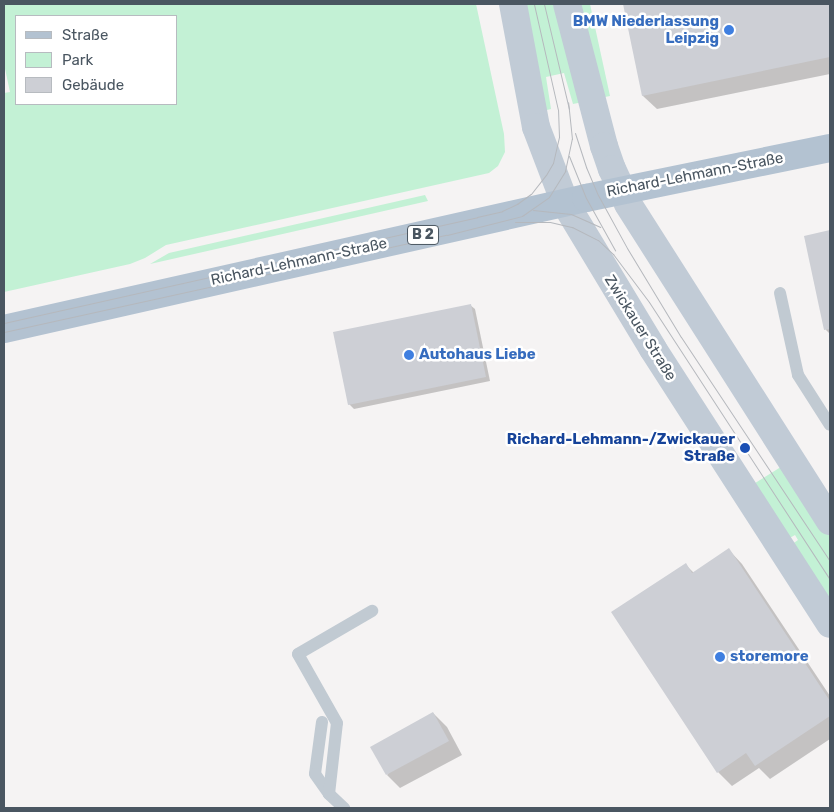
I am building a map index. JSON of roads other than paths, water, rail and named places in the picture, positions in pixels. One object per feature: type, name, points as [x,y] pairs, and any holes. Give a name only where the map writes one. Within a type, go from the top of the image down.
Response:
[{"type":"main road","name":"Zwickauer Straße","points":[[514,4],[536,127],[550,168],[565,203],[648,342],[830,624]]},
{"type":"main road","points":[[567,4],[604,146],[621,190],[650,242],[830,521]]},
{"type":"main road","name":"Richard-Lehmann-Straße","points":[[4,329],[621,190],[830,148]]},
{"type":"lane","points":[[780,293],[798,375],[830,425]]},
{"type":"lane","points":[[329,794],[338,723],[298,654],[372,611]]},
{"type":"lane","points":[[322,722],[315,774],[329,794],[344,808]]},
{"type":"tram line","points":[[4,323],[477,217],[502,211],[517,204],[531,194],[546,175],[553,163],[559,137],[558,110],[534,4]]},
{"type":"tram line","points":[[544,4],[569,109]]},
{"type":"tram line","points":[[4,332],[447,235],[522,216],[549,197],[565,171],[572,139],[568,102]]},
{"type":"tram line","points":[[575,133],[586,167],[598,195],[627,248],[681,337],[830,561]]},
{"type":"tram line","points":[[569,156],[586,198],[615,250]]},
{"type":"tram line","points":[[533,210],[571,214],[600,227]]},
{"type":"tram line","points":[[515,222],[550,222],[572,227],[598,240],[613,254],[649,302],[830,580]]},
{"type":"place","name":"BMW Niederlassung Leipzig","points":[[729,30]]},
{"type":"place","name":"Autohaus Liebe","points":[[409,355]]},
{"type":"place","name":"Richard-Lehmann-/Zwickauer Straße","points":[[745,448]]},
{"type":"place","name":"storemore","points":[[720,657]]}]
